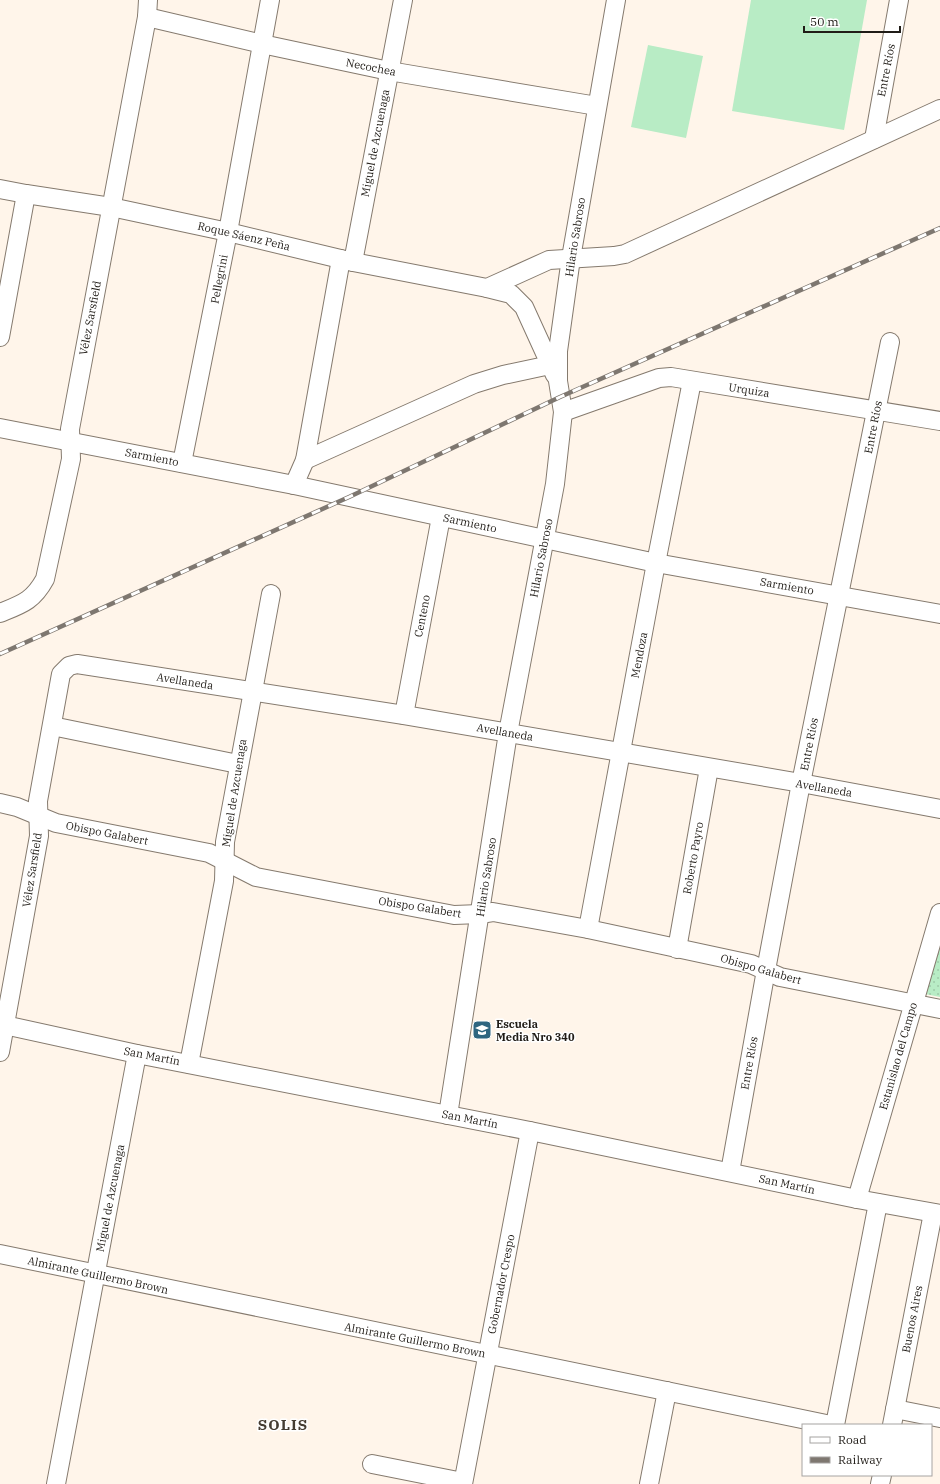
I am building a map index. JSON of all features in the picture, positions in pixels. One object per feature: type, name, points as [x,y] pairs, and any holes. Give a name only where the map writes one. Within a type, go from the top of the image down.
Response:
[{"type":"street","name":"Pellegrini","points":[[182,463],[228,232],[270,0]]},
{"type":"street","name":"Miguel de Azcuenaga","points":[[294,485],[305,460],[389,71],[402,0]]},
{"type":"street","name":"Hilario Sabroso","points":[[448,1115],[508,733],[555,484],[563,412],[558,381],[558,351],[571,258],[616,0]]},
{"type":"street","name":"Entre Ríos","points":[[874,139],[899,0]]},
{"type":"street","name":"Necochea","points":[[148,8],[262,44],[389,71],[597,106]]},
{"type":"street","name":"Vélez Sarsfield","points":[[0,613],[26,602],[39,591],[45,578],[72,459],[70,429],[148,8]]},
{"type":"street","points":[[487,288],[549,260],[625,254],[848,153],[874,139],[940,109]]},
{"type":"street","name":"Roque Sáenz Peña","points":[[0,189],[111,207],[228,232],[347,261],[511,294],[524,307],[558,381]]},
{"type":"street","points":[[0,337],[26,194]]},
{"type":"street","name":"Entre Ríos","points":[[730,1172],[766,970],[802,783],[890,342]]},
{"type":"street","points":[[305,460],[474,384],[503,374],[550,365]]},
{"type":"street","name":"Urquiza","points":[[563,412],[659,378],[671,377],[876,411],[940,420]]},
{"type":"street","name":"Mendoza","points":[[588,929],[656,563],[692,381]]},
{"type":"street","name":"Sarmiento","points":[[0,428],[294,485],[656,563],[940,614]]},
{"type":"street","name":"Centeno","points":[[404,715],[441,517]]},
{"type":"street","name":"Miguel de Azcuenaga","points":[[189,1064],[224,881],[224,842],[270,594]]},
{"type":"street","name":"Avellaneda","points":[[69,666],[77,664],[404,715],[802,783],[940,809]]},
{"type":"street","name":"Vélez Sarsfield","points":[[0,1052],[2,1024],[39,836],[38,802],[61,674],[69,666]]},
{"type":"street","points":[[52,726],[238,764]]},
{"type":"street","name":"Roberto Payro","points":[[677,948],[709,768]]},
{"type":"street","name":"Obispo Galabert","points":[[0,803],[17,807],[56,823],[209,853],[256,877],[454,915],[493,912],[588,929],[751,964],[780,977],[940,1009]]},
{"type":"street","name":"Estanislao del Campo","points":[[857,1199],[940,913]]},
{"type":"street","name":"San Martín","points":[[2,1024],[137,1054],[530,1131],[936,1214]]},
{"type":"street","name":"Miguel de Azcuenaga","points":[[56,1484],[137,1054]]},
{"type":"street","name":"Gobernador Crespo","points":[[463,1483],[530,1131]]},
{"type":"street","points":[[835,1424],[878,1203]]},
{"type":"street","name":"Buenos Aires","points":[[893,1417],[936,1214]]},
{"type":"street","name":"Almirante Guillermo Brown","points":[[0,1254],[95,1275],[826,1424]]},
{"type":"street","points":[[649,1484],[667,1391]]},
{"type":"street","points":[[893,1417],[940,1418]]},
{"type":"street","points":[[372,1464],[463,1483]]},
{"type":"green space","points":[[751,0],[867,0],[844,130],[732,111]]},
{"type":"green space","points":[[648,45],[703,56],[686,138],[631,127]]},
{"type":"green space","points":[[940,946],[940,997],[925,994]]},
{"type":"railway","points":[[0,654],[349,497],[560,397],[940,228]]},
{"type":"place","name":"Escuela Media Nro 340","points":[[482,1030]]},
{"type":"district","name":"SOLIS","points":[[283,1425]]}]
